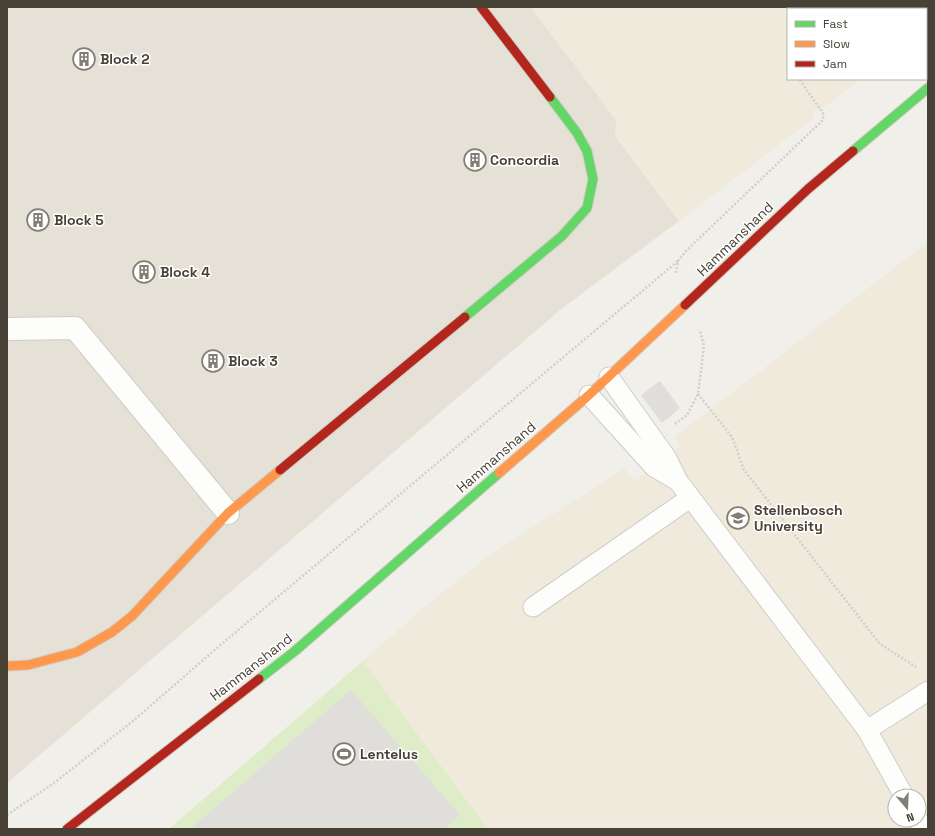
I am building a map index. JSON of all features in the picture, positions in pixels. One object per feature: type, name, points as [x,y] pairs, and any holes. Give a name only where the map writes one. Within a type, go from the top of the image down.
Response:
[{"type":"street","points":[[7,666],[28,665],[77,652],[112,632],[132,616],[228,513],[562,236],[587,208],[593,179],[587,151],[577,133],[481,7]]},
{"type":"street","name":"Hammanshand","points":[[67,829],[295,650],[589,395],[808,189],[928,88]]},
{"type":"street","points":[[7,329],[75,328],[228,513]]},
{"type":"lane","points":[[609,377],[666,457],[678,481],[690,498],[867,730],[900,788]]},
{"type":"lane","points":[[589,395],[654,466],[678,481]]},
{"type":"lane","points":[[533,607],[690,498]]},
{"type":"lane","points":[[867,730],[928,691]]},
{"type":"path","points":[[7,814],[54,783],[133,721],[224,642],[678,261],[687,250],[823,120],[823,113],[800,80]]},
{"type":"path","points":[[676,274],[678,261]]},
{"type":"path","points":[[672,427],[687,415],[698,394],[704,346],[699,328]]},
{"type":"path","points":[[698,394],[732,437],[744,470],[880,644],[922,671]]},
{"type":"shaded area","points":[[7,7],[531,7],[617,121],[615,136],[679,221],[560,310],[7,783]]},
{"type":"shaded area","points":[[531,7],[928,7],[927,27],[927,8],[787,8],[787,80],[860,80],[830,103],[812,114],[814,118],[679,221],[615,136],[617,121]]},
{"type":"shaded area","name":"Stellenbosch University","points":[[928,242],[928,829],[488,829],[363,661],[422,609],[490,555],[624,468],[634,481],[681,446],[674,437]]},
{"type":"shaded area","points":[[660,381],[680,408],[662,423],[641,395]]},
{"type":"shaded area","name":"Lentelus","points":[[351,690],[460,815],[444,829],[190,829]]},
{"type":"green space","name":"Lentelus","points":[[363,661],[488,829],[169,829]]},
{"type":"traffic: fast","points":[[853,151],[928,88]]},
{"type":"traffic: fast","points":[[465,317],[562,236],[587,208],[593,179],[587,151],[577,133],[550,97]]},
{"type":"traffic: fast","points":[[259,679],[295,651],[499,473]]},
{"type":"traffic: slow","points":[[499,473],[589,395],[685,305]]},
{"type":"traffic: slow","points":[[7,666],[28,665],[77,652],[112,632],[132,616],[228,513],[280,470]]},
{"type":"traffic: jam","points":[[481,7],[550,97]]},
{"type":"traffic: jam","points":[[685,305],[808,189],[853,151]]},
{"type":"traffic: jam","points":[[280,470],[465,317]]},
{"type":"traffic: jam","points":[[67,829],[259,679]]},
{"type":"place","name":"Block 2","points":[[84,59]]},
{"type":"place","name":"Concordia","points":[[475,160]]},
{"type":"place","name":"Block 5","points":[[38,220]]},
{"type":"place","name":"Block 4","points":[[144,272]]},
{"type":"place","name":"Block 3","points":[[213,361]]},
{"type":"place","name":"Stellenbosch University","points":[[738,518]]},
{"type":"place","name":"Lentelus","points":[[344,754]]}]
